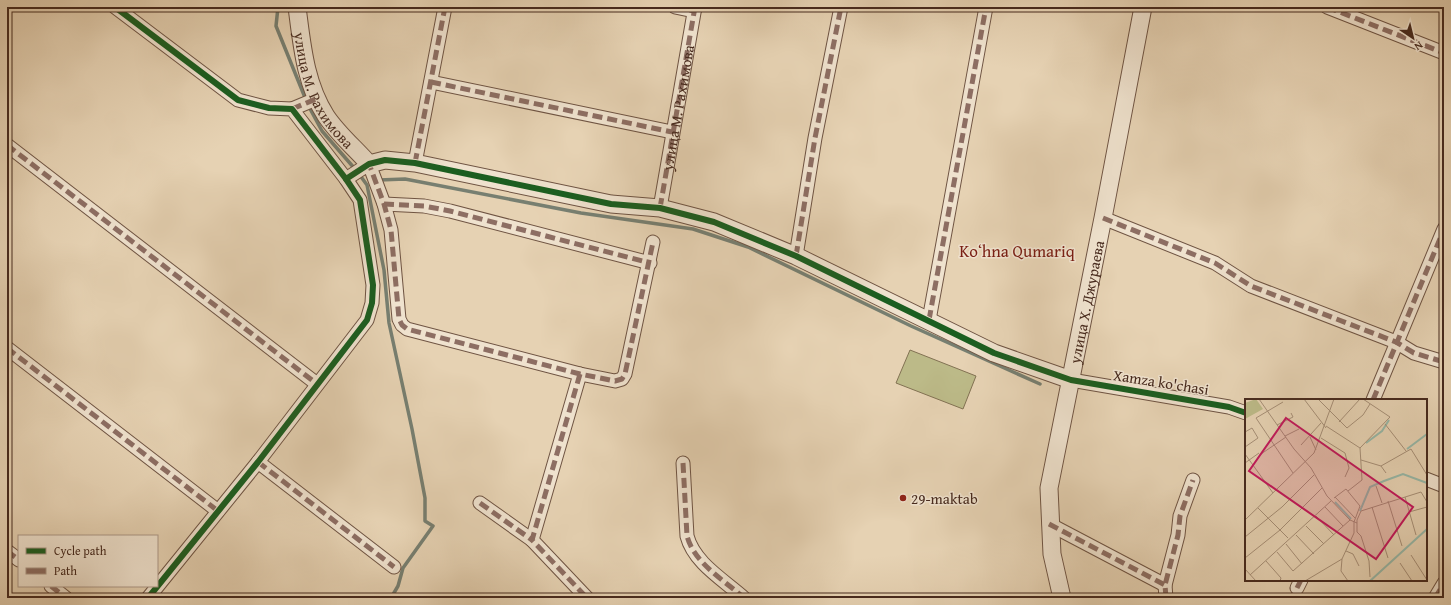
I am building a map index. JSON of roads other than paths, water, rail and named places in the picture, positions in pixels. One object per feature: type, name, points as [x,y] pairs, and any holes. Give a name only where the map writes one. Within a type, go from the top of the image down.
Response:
[{"type":"street","points":[[115,7],[238,100],[269,108],[292,109],[316,99]]},
{"type":"street","name":"улица М. Рахимова","points":[[296,7],[306,68],[316,99],[327,117],[368,169]]},
{"type":"street","points":[[415,163],[445,7]]},
{"type":"street","points":[[675,7],[695,9]]},
{"type":"street","points":[[796,256],[815,138],[842,7]]},
{"type":"street","points":[[929,320],[986,7]]},
{"type":"street","name":"улица Х. Джураева","points":[[1062,598],[1052,554],[1048,488],[1103,218],[1143,7]]},
{"type":"street","points":[[1327,7],[1444,52]]},
{"type":"street","name":"улица М. Рахимова","points":[[660,208],[672,132],[695,9]]},
{"type":"street","points":[[431,82],[672,132]]},
{"type":"street","points":[[158,586],[258,462],[366,320],[374,294],[360,200],[346,179],[292,109]]},
{"type":"street","points":[[7,145],[317,384]]},
{"type":"street","points":[[346,179],[385,160],[415,163],[611,204],[660,208],[714,222],[796,256],[994,353],[1071,380]]},
{"type":"street","points":[[368,169],[378,188],[391,230],[399,319],[402,325],[407,329],[580,374],[615,381],[622,379],[625,374],[650,263],[653,242]]},
{"type":"street","points":[[384,204],[424,206],[450,210],[650,263]]},
{"type":"street","points":[[1103,218],[1215,263],[1251,286],[1396,342],[1414,353],[1444,362]]},
{"type":"street","points":[[1373,399],[1444,228]]},
{"type":"street","points":[[7,348],[218,511]]},
{"type":"street","points":[[532,540],[580,374]]},
{"type":"street","name":"Xamza ko'chasi","points":[[1071,380],[1229,407],[1245,413]]},
{"type":"street","points":[[258,462],[394,567]]},
{"type":"street","points":[[683,463],[687,536],[690,547],[696,556],[744,598]]},
{"type":"street","points":[[1427,479],[1444,486]]},
{"type":"street","points":[[1049,524],[1166,592],[1178,534],[1180,516],[1194,480]]},
{"type":"street","points":[[480,503],[532,540],[587,598]]},
{"type":"street","points":[[7,551],[18,559]]},
{"type":"street","points":[[1435,598],[1444,583]]},
{"type":"street","points":[[52,587],[66,598]]},
{"type":"street","points":[[148,598],[157,587]]},
{"type":"waterway","points":[[278,7],[276,26],[306,100]]},
{"type":"waterway","points":[[308,105],[322,131],[355,169]]},
{"type":"waterway","points":[[359,174],[367,185],[384,270],[389,323],[425,498],[425,521],[433,526],[403,568],[398,586],[391,598]]},
{"type":"waterway","points":[[379,180],[405,179],[581,213],[693,229],[748,247],[911,326],[1040,384]]},
{"type":"place","name":"29-maktab","points":[[903,498]]},
{"type":"district","name":"Koʻhna Qumariq","points":[[1017,250]]}]
